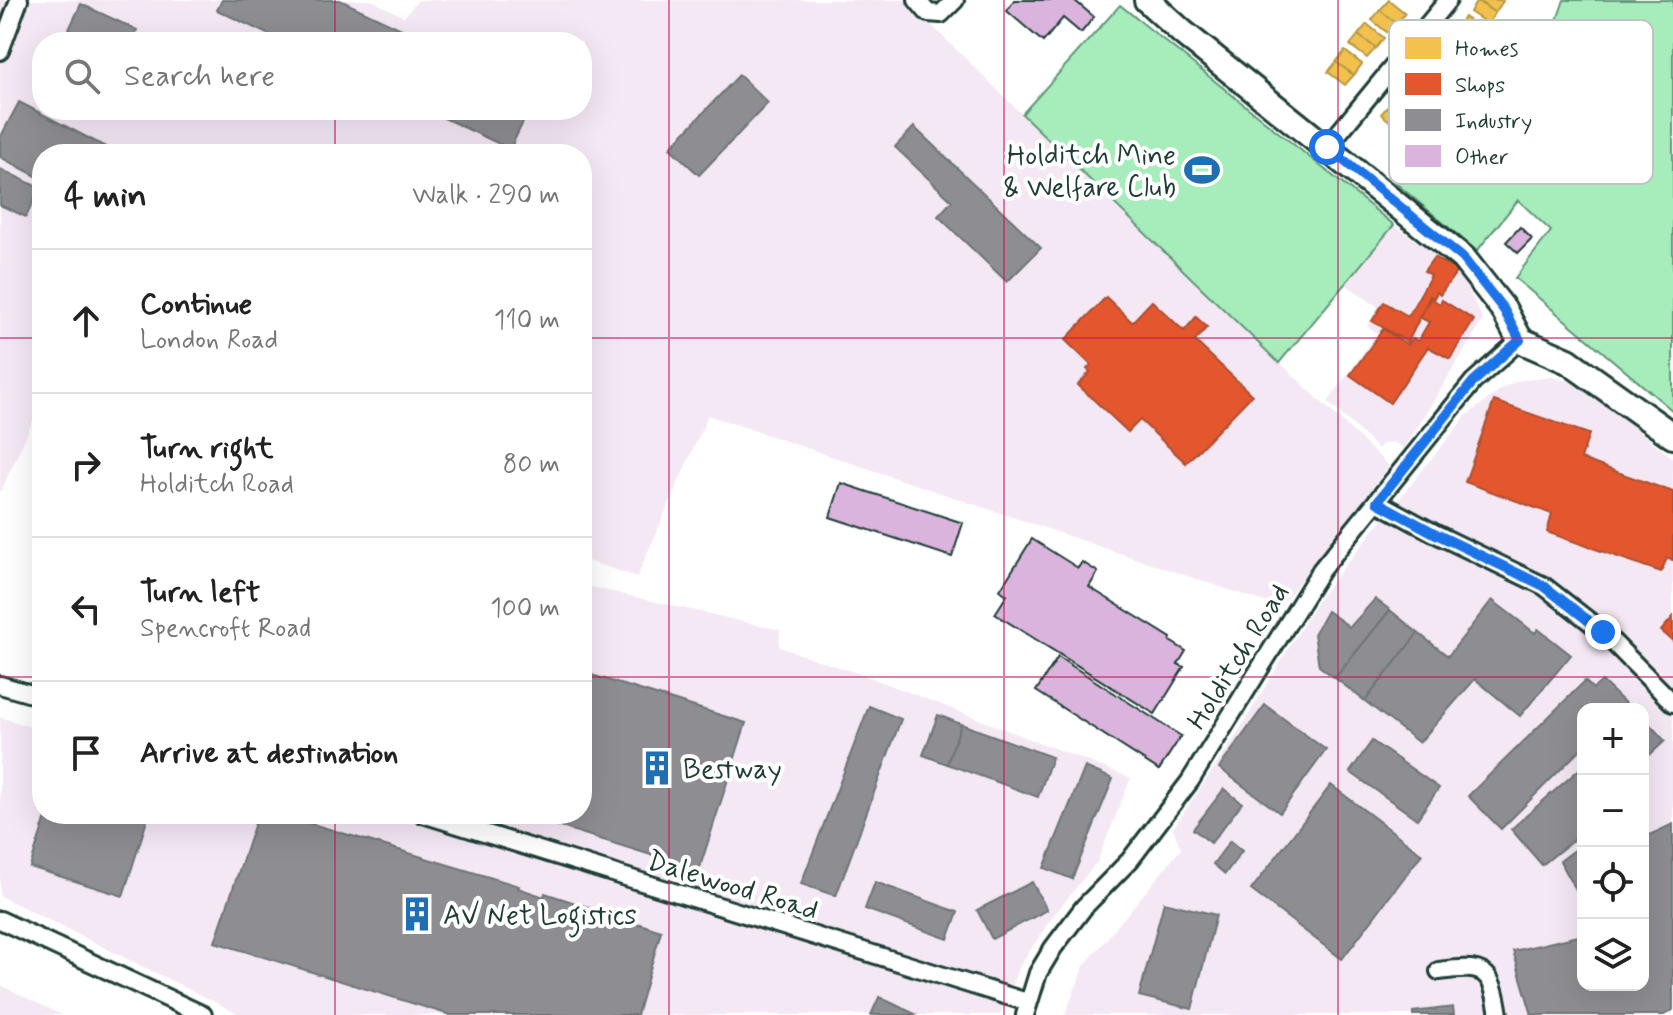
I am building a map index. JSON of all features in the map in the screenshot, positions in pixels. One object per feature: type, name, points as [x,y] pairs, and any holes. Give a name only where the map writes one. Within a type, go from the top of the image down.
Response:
[{"type":"main road","points":[[1147,0],[1182,32],[1463,258],[1504,310],[1520,340],[1568,361],[1673,436]]},
{"type":"street","points":[[0,51],[19,0]]},
{"type":"street","points":[[917,0],[928,13],[941,14],[955,0]]},
{"type":"street","points":[[1432,20],[1448,0]]},
{"type":"street","points":[[1327,147],[1389,72]]},
{"type":"street","name":"Holditch Road","points":[[1026,1008],[1038,973],[1053,948],[1084,907],[1130,860],[1190,781],[1321,570],[1473,382],[1520,340]]},
{"type":"street","points":[[1377,502],[1544,586],[1603,632],[1673,703]]},
{"type":"street","points":[[0,685],[32,694]]},
{"type":"street","name":"Dalewood Road","points":[[454,824],[1026,1008]]},
{"type":"street","points":[[0,920],[203,1015]]},
{"type":"street","points":[[1439,971],[1466,967],[1478,968],[1489,974],[1499,1015]]},
{"type":"shaded area","points":[[0,0],[371,0],[404,17],[418,0],[906,0],[1141,231],[1389,466],[1280,607],[708,415],[637,577],[592,562],[592,144],[32,144],[32,423],[0,493]]},
{"type":"shaded area","points":[[1394,225],[1458,269],[1483,320],[1404,449],[1394,442],[1382,444],[1378,449],[1328,402],[1377,333],[1367,326],[1378,307],[1344,283]]},
{"type":"shaded area","points":[[1552,377],[1568,381],[1586,389],[1673,458],[1673,1015],[1065,1015],[1084,966],[1181,849],[1173,828],[1232,742],[1319,598],[1466,416],[1504,387],[1517,381]]},
{"type":"shaded area","points":[[592,587],[780,630],[779,647],[872,678],[1131,778],[1097,862],[1050,920],[1021,964],[1000,1015],[241,1015],[0,896],[0,717],[32,728],[32,824],[592,824]]},
{"type":"shaded area","points":[[0,985],[62,1015],[0,1015]]},
{"type":"green space","points":[[1564,0],[1673,0],[1673,411],[1515,278],[1551,231],[1518,200],[1477,251],[1397,184],[1653,184],[1653,20],[1557,20]]},
{"type":"green space","name":"Holditch Mine & Welfare Club","points":[[1120,5],[1394,225],[1279,363],[1022,114]]},
{"type":"building: Homes","points":[[1389,0],[1405,13],[1400,20],[1392,20],[1380,10]]},
{"type":"building: Homes","points":[[1478,0],[1500,0],[1503,1],[1495,13]]},
{"type":"building: Homes","points":[[1477,1],[1495,13],[1491,20],[1482,20],[1470,12]]},
{"type":"building: Homes","points":[[1380,10],[1392,20],[1389,20],[1389,34],[1372,20]]},
{"type":"building: Homes","points":[[1367,24],[1384,38],[1376,48],[1358,35]]},
{"type":"building: Homes","points":[[1358,35],[1376,48],[1367,58],[1350,45]]},
{"type":"building: Homes","points":[[1345,51],[1362,64],[1354,75],[1336,62]]},
{"type":"building: Homes","points":[[1336,62],[1354,75],[1345,85],[1328,72]]},
{"type":"building: Homes","points":[[1389,105],[1389,121],[1381,114]]},
{"type":"building: Shops","points":[[1434,257],[1457,271],[1440,295],[1437,292],[1434,298],[1430,296],[1408,342],[1372,321],[1384,302],[1408,316],[1431,275],[1424,271]]},
{"type":"building: Shops","points":[[1106,297],[1132,322],[1152,301],[1184,331],[1196,317],[1207,327],[1195,341],[1252,395],[1186,463],[1140,420],[1128,432],[1078,385],[1090,372],[1087,369],[1091,365],[1065,340]]},
{"type":"building: Shops","points":[[1431,298],[1440,304],[1442,300],[1474,320],[1450,359],[1428,347],[1390,403],[1350,375],[1383,329],[1408,345],[1413,338],[1418,341],[1429,322],[1419,317]]},
{"type":"building: Shops","points":[[1494,401],[1589,434],[1581,459],[1673,492],[1673,560],[1667,558],[1661,572],[1547,532],[1552,514],[1465,482]]},
{"type":"building: Shops","points":[[1673,617],[1673,641],[1661,631]]},
{"type":"building: Industry","points":[[222,0],[340,0],[408,32],[263,32],[217,10]]},
{"type":"building: Industry","points":[[81,4],[137,30],[136,32],[68,32]]},
{"type":"building: Industry","points":[[739,75],[768,103],[699,175],[670,148]]},
{"type":"building: Industry","points":[[19,102],[32,109],[32,120],[54,120],[100,144],[32,144],[32,174],[0,157],[0,138]]},
{"type":"building: Industry","points":[[448,120],[524,120],[512,144],[499,144]]},
{"type":"building: Industry","points":[[914,127],[1041,248],[1007,282],[938,216],[952,201],[895,147]]},
{"type":"building: Industry","points":[[0,169],[32,184],[32,205],[26,217],[0,205]]},
{"type":"building: Industry","points":[[1375,599],[1390,610],[1335,678],[1319,666],[1314,634],[1327,611],[1350,627]]},
{"type":"building: Industry","points":[[1492,600],[1535,633],[1538,629],[1571,655],[1520,716],[1475,679],[1419,743],[1365,701],[1418,633],[1448,656]]},
{"type":"building: Industry","points":[[1390,610],[1418,633],[1365,701],[1335,678]]},
{"type":"building: Industry","name":"Bestway","points":[[592,675],[746,723],[699,870],[552,824],[592,824]]},
{"type":"building: Industry","points":[[1585,681],[1593,689],[1602,681],[1625,703],[1577,703],[1577,753],[1501,829],[1468,796]]},
{"type":"building: Industry","points":[[1265,705],[1326,750],[1280,813],[1219,768]]},
{"type":"building: Industry","points":[[869,706],[901,719],[836,896],[801,884]]},
{"type":"building: Industry","points":[[938,715],[961,724],[947,764],[923,755]]},
{"type":"building: Industry","points":[[961,724],[1052,757],[1038,797],[947,764]]},
{"type":"building: Industry","points":[[1649,724],[1665,741],[1649,756]]},
{"type":"building: Industry","points":[[1372,741],[1439,788],[1417,819],[1350,772]]},
{"type":"building: Industry","points":[[1085,767],[1113,779],[1072,879],[1044,868]]},
{"type":"building: Industry","points":[[1577,771],[1577,837],[1542,865],[1511,829]]},
{"type":"building: Industry","points":[[1331,785],[1422,854],[1342,959],[1251,890]]},
{"type":"building: Industry","points":[[1224,789],[1242,803],[1211,843],[1193,829]]},
{"type":"building: Industry","points":[[44,824],[146,824],[123,896],[30,867]]},
{"type":"building: Industry","name":"AV Net Logistics","points":[[255,824],[312,824],[661,931],[637,1015],[450,1015],[215,942]]},
{"type":"building: Industry","points":[[1673,824],[1673,1010],[1664,1015],[1532,1015],[1513,951],[1577,936],[1577,991],[1649,991],[1649,835]]},
{"type":"building: Industry","points":[[1230,841],[1242,851],[1225,874],[1213,864]]},
{"type":"building: Industry","points":[[1577,848],[1577,891],[1560,861]]},
{"type":"building: Industry","points":[[875,882],[958,912],[948,939],[865,909]]},
{"type":"building: Industry","points":[[1032,882],[1047,910],[992,939],[977,910]]},
{"type":"building: Industry","points":[[1164,902],[1216,915],[1192,1009],[1139,996]]},
{"type":"building: Industry","points":[[879,997],[917,1015],[871,1015]]},
{"type":"building: Industry","points":[[1453,1007],[1454,1015],[1413,1015],[1413,1012]]},
{"type":"building: Other","points":[[1014,0],[1074,0],[1094,17],[1081,33],[1063,18],[1043,42],[1007,11]]},
{"type":"building: Other","points":[[1520,227],[1532,239],[1518,253],[1506,242]]},
{"type":"building: Other","points":[[841,483],[963,523],[952,557],[830,517]]},
{"type":"building: Other","points":[[1032,539],[1078,568],[1082,562],[1098,572],[1089,587],[1171,638],[1170,641],[1186,651],[1178,664],[1184,667],[1155,714],[995,614],[1007,595],[1000,590]]},
{"type":"building: Other","points":[[1058,657],[1181,736],[1159,770],[1036,691]]},
{"type":"place","name":"Holditch Mine & Welfare Club","points":[[1202,170]]},
{"type":"place","name":"Bestway","points":[[657,768]]},
{"type":"place","name":"AV Net Logistics","points":[[417,914]]},
{"type":"route","points":[[1327,147],[1463,258],[1504,310],[1520,340],[1473,382],[1377,502],[1544,586],[1603,632]]}]
